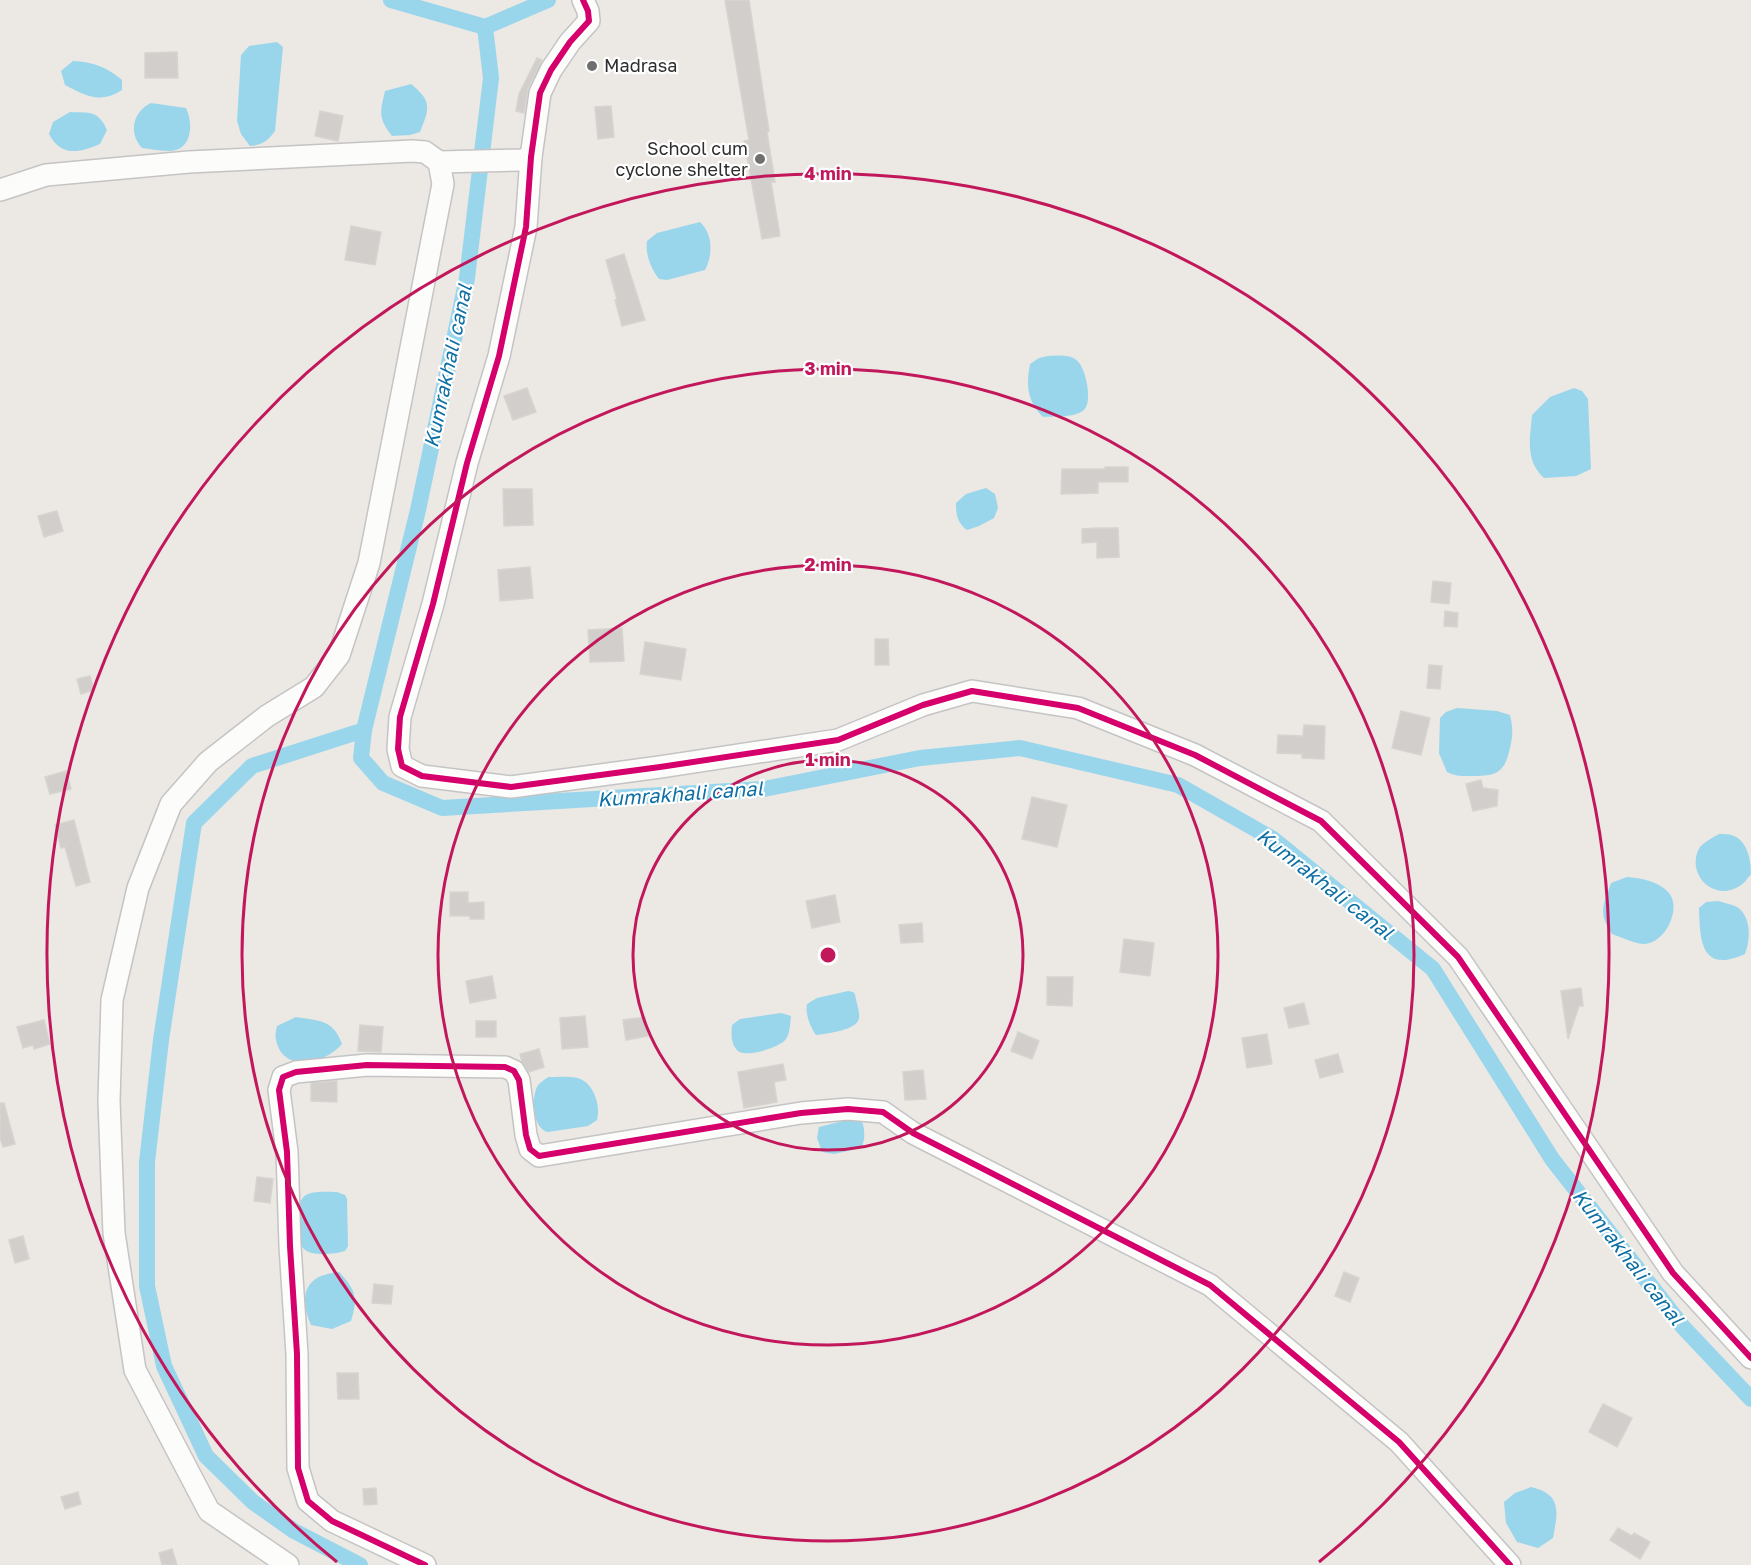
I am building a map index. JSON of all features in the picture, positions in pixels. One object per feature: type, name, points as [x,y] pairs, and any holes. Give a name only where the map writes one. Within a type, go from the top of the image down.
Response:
[{"type":"street","points":[[583,0],[588,11],[588,21],[551,70],[540,93],[526,159],[526,227],[499,356],[466,463],[433,604],[400,717],[398,748],[402,766],[422,776],[511,787],[838,740],[923,705],[972,691],[1078,708],[1195,755],[1321,821],[1458,957],[1672,1274],[1751,1358]]},
{"type":"street","points":[[0,190],[46,175],[189,162],[412,151],[425,152],[447,162],[526,159]]},
{"type":"street","points":[[288,1565],[209,1511],[135,1370],[114,1233],[109,1101],[112,1000],[138,888],[171,804],[208,762],[267,716],[314,687],[339,655],[369,563],[447,162]]},
{"type":"street","points":[[425,1565],[333,1521],[308,1501],[298,1468],[297,1354],[287,1152],[279,1090],[283,1077],[296,1072],[367,1065],[505,1067],[514,1071],[519,1080],[526,1135],[530,1149],[539,1156],[801,1113],[848,1109],[883,1112],[913,1133],[1210,1285],[1399,1442],[1510,1565]]},
{"type":"water","points":[[277,42],[283,47],[275,131],[264,142],[250,146],[241,134],[237,121],[241,55],[249,46]]},
{"type":"water","points":[[73,61],[93,64],[111,72],[122,80],[122,90],[107,97],[93,97],[65,85],[61,71]]},
{"type":"water","points":[[411,84],[426,100],[427,111],[423,124],[420,132],[392,136],[381,115],[385,91]]},
{"type":"water","points":[[151,103],[186,108],[190,128],[184,146],[171,151],[142,148],[135,135],[134,123],[140,112]]},
{"type":"water","points":[[70,112],[93,114],[100,119],[107,130],[100,144],[78,151],[59,147],[49,134],[53,122]]},
{"type":"water","points":[[700,222],[707,232],[710,245],[705,270],[667,280],[659,279],[649,261],[647,241],[657,233]]},
{"type":"water","points":[[1072,357],[1082,368],[1087,384],[1088,400],[1087,406],[1080,413],[1043,417],[1034,405],[1028,386],[1030,364],[1039,358]]},
{"type":"water","points":[[1574,388],[1582,391],[1588,399],[1591,469],[1576,476],[1544,478],[1531,457],[1532,415],[1550,397]]},
{"type":"water","points":[[986,488],[995,494],[998,508],[994,518],[967,530],[958,518],[956,503],[966,494]]},
{"type":"water","points":[[1457,708],[1497,711],[1510,715],[1511,743],[1506,762],[1500,770],[1490,775],[1475,776],[1447,772],[1439,753],[1440,718],[1446,712]]},
{"type":"water","points":[[1719,834],[1731,835],[1739,839],[1746,847],[1750,863],[1751,874],[1740,886],[1728,891],[1710,887],[1703,882],[1696,865],[1696,856],[1700,847]]},
{"type":"water","points":[[1627,877],[1654,882],[1667,891],[1672,898],[1674,906],[1670,924],[1665,932],[1651,943],[1643,944],[1612,934],[1603,915],[1611,883]]},
{"type":"water","points":[[1718,901],[1737,907],[1745,916],[1749,935],[1745,954],[1719,960],[1711,957],[1706,951],[1700,932],[1699,908],[1706,902]]},
{"type":"water","points":[[848,991],[855,994],[859,1012],[857,1022],[841,1031],[816,1035],[808,1020],[807,1004],[817,998]]},
{"type":"water","points":[[781,1013],[791,1016],[788,1034],[783,1042],[755,1052],[742,1053],[736,1049],[732,1039],[732,1025],[740,1019]]},
{"type":"water","points":[[296,1017],[330,1026],[342,1044],[327,1056],[317,1060],[298,1062],[289,1059],[277,1044],[276,1031],[277,1026]]},
{"type":"water","points":[[548,1077],[578,1078],[584,1081],[592,1090],[597,1102],[597,1120],[588,1126],[548,1132],[543,1130],[536,1120],[534,1099],[538,1086]]},
{"type":"water","points":[[860,1118],[864,1128],[864,1141],[861,1148],[834,1154],[822,1152],[817,1138],[819,1127]]},
{"type":"water","points":[[337,1192],[345,1195],[347,1199],[348,1246],[345,1251],[336,1253],[308,1252],[298,1237],[297,1220],[300,1203],[308,1194]]},
{"type":"water","points":[[339,1272],[349,1284],[354,1295],[351,1321],[332,1329],[311,1325],[305,1304],[307,1288],[318,1277]]},
{"type":"water","points":[[1531,1487],[1548,1494],[1556,1505],[1553,1538],[1538,1548],[1517,1542],[1506,1523],[1504,1502],[1515,1493]]},
{"type":"building","points":[[725,0],[749,0],[769,131],[767,132],[775,182],[771,182],[780,236],[762,239],[744,141],[749,140]]},
{"type":"building","points":[[177,52],[178,78],[145,78],[145,53]]},
{"type":"building","points":[[537,58],[542,60],[528,88],[524,113],[516,111],[519,94]]},
{"type":"building","points":[[611,106],[614,137],[598,139],[595,107]]},
{"type":"building","points":[[320,111],[343,116],[338,141],[315,136]]},
{"type":"building","points":[[351,226],[381,232],[375,265],[345,260]]},
{"type":"building","points":[[624,254],[645,320],[622,326],[606,260]]},
{"type":"building","points":[[527,388],[536,412],[513,420],[504,396]]},
{"type":"building","points":[[1105,467],[1128,467],[1128,482],[1098,482],[1098,493],[1061,494],[1062,469],[1105,469]]},
{"type":"building","points":[[503,489],[532,489],[533,525],[504,526]]},
{"type":"building","points":[[57,511],[63,531],[44,537],[38,516]]},
{"type":"building","points":[[1118,528],[1119,557],[1097,558],[1097,542],[1082,543],[1082,529]]},
{"type":"building","points":[[530,567],[533,598],[500,601],[498,570]]},
{"type":"building","points":[[1433,581],[1451,583],[1449,604],[1431,602]]},
{"type":"building","points":[[1445,611],[1458,613],[1457,627],[1444,626]]},
{"type":"building","points":[[622,628],[624,661],[590,662],[588,630]]},
{"type":"building","points":[[875,639],[888,639],[889,665],[875,665]]},
{"type":"building","points":[[645,642],[686,649],[681,680],[640,674]]},
{"type":"building","points":[[1429,665],[1442,666],[1440,689],[1427,688]]},
{"type":"building","points":[[90,676],[94,690],[81,694],[77,679]]},
{"type":"building","points":[[1401,711],[1430,718],[1421,755],[1392,748]]},
{"type":"building","points":[[1304,725],[1325,726],[1324,759],[1302,758],[1302,754],[1277,753],[1278,735],[1303,736]]},
{"type":"building","points":[[66,771],[71,789],[50,794],[45,777]]},
{"type":"building","points":[[1481,780],[1483,788],[1498,790],[1497,806],[1473,811],[1466,784]]},
{"type":"building","points":[[1032,797],[1067,805],[1057,847],[1022,839]]},
{"type":"building","points":[[74,820],[90,882],[76,886],[65,847],[61,848],[55,825]]},
{"type":"building","points":[[450,892],[468,892],[468,903],[484,902],[484,919],[450,916]]},
{"type":"building","points":[[835,895],[840,922],[812,928],[806,901]]},
{"type":"building","points":[[922,923],[923,942],[901,943],[899,925]]},
{"type":"building","points":[[1124,939],[1154,943],[1150,976],[1120,972]]},
{"type":"building","points":[[492,976],[496,998],[470,1003],[466,981]]},
{"type":"building","points":[[1047,977],[1073,977],[1072,1006],[1047,1005]]},
{"type":"building","points":[[1581,988],[1583,1006],[1579,1006],[1568,1039],[1561,991]]},
{"type":"building","points":[[1304,1003],[1309,1024],[1289,1028],[1284,1008]]},
{"type":"building","points":[[585,1016],[588,1047],[562,1049],[560,1018]]},
{"type":"building","points":[[645,1017],[648,1036],[626,1040],[623,1020]]},
{"type":"building","points":[[44,1020],[50,1044],[34,1049],[33,1045],[23,1048],[17,1027]]},
{"type":"building","points":[[476,1021],[496,1021],[496,1037],[476,1037]]},
{"type":"building","points":[[360,1025],[383,1027],[381,1052],[358,1051]]},
{"type":"building","points":[[1018,1032],[1039,1041],[1032,1059],[1011,1051]]},
{"type":"building","points":[[1267,1034],[1272,1064],[1247,1068],[1242,1038]]},
{"type":"building","points":[[539,1049],[544,1067],[529,1072],[520,1054]]},
{"type":"building","points":[[1338,1054],[1343,1072],[1320,1078],[1315,1060]]},
{"type":"building","points":[[783,1064],[786,1080],[774,1082],[777,1102],[744,1108],[738,1072]]},
{"type":"building","points":[[923,1070],[926,1099],[905,1100],[903,1072]]},
{"type":"building","points":[[337,1081],[337,1102],[311,1101],[311,1083]]},
{"type":"building","points":[[0,1103],[4,1103],[15,1144],[3,1147],[0,1138]]},
{"type":"building","points":[[257,1177],[273,1179],[270,1203],[254,1201]]},
{"type":"building","points":[[23,1236],[29,1259],[15,1263],[9,1240]]},
{"type":"building","points":[[1344,1272],[1359,1278],[1350,1302],[1335,1296]]},
{"type":"building","points":[[374,1284],[393,1286],[391,1304],[372,1303]]},
{"type":"building","points":[[337,1373],[358,1373],[359,1399],[338,1399]]},
{"type":"building","points":[[1603,1404],[1632,1418],[1617,1447],[1589,1432]]},
{"type":"building","points":[[376,1488],[377,1504],[364,1505],[363,1489]]},
{"type":"building","points":[[78,1492],[81,1504],[65,1509],[61,1497]]},
{"type":"building","points":[[1618,1528],[1632,1536],[1634,1533],[1650,1542],[1640,1559],[1610,1540]]},
{"type":"building","points":[[172,1549],[177,1565],[162,1565],[159,1553]]},
{"type":"waterway","name":"Kumrakhali canal","points":[[391,0],[485,27],[491,78],[467,278],[418,510],[364,730],[361,758],[383,783],[442,808],[764,789],[920,758],[1020,748],[1178,785],[1273,839],[1433,969],[1552,1159],[1683,1327],[1751,1399]]},
{"type":"waterway","points":[[485,27],[548,0]]},
{"type":"waterway","points":[[360,1565],[294,1531],[253,1502],[206,1456],[164,1366],[147,1286],[147,1162],[161,1040],[194,823],[252,766],[364,730]]},
{"type":"cycle path","points":[[583,0],[589,21],[570,42],[551,70],[540,93],[531,157],[526,227],[499,356],[467,463],[433,604],[400,717],[398,749],[402,766],[422,776],[511,787],[838,740],[923,705],[972,691],[1078,708],[1195,755],[1321,821],[1458,957],[1673,1273],[1751,1358]]},
{"type":"cycle path","points":[[425,1565],[332,1521],[308,1501],[298,1468],[297,1354],[287,1152],[279,1090],[283,1077],[296,1072],[367,1065],[505,1067],[514,1071],[519,1080],[526,1135],[530,1149],[539,1156],[801,1113],[848,1109],[883,1112],[913,1133],[1210,1285],[1399,1442],[1510,1565]]},
{"type":"place","name":"Madrasa","points":[[592,66]]},
{"type":"place","name":"School cum cyclone shelter","points":[[760,159]]}]
